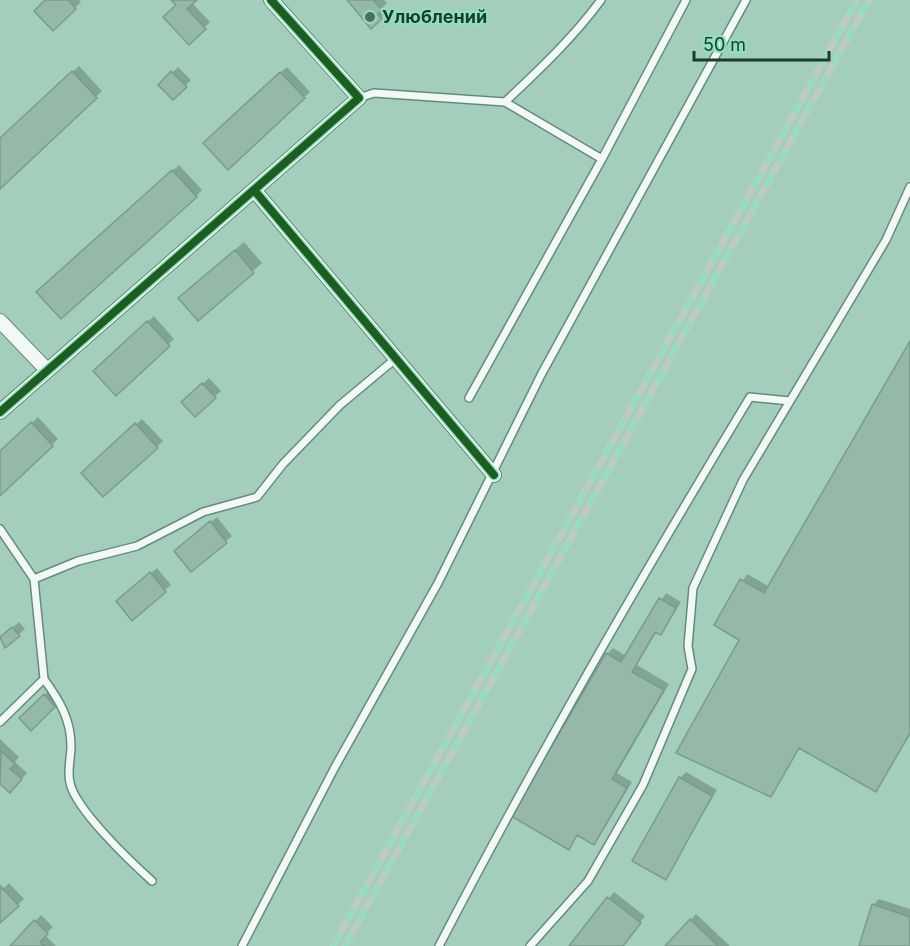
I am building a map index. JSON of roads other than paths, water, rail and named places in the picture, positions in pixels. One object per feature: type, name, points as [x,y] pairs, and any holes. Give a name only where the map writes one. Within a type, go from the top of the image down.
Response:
[{"type":"street","points":[[0,412],[359,98],[272,0]]},
{"type":"street","points":[[254,190],[394,360],[494,475]]},
{"type":"street","points":[[0,321],[47,370]]},
{"type":"lane","points":[[505,102],[586,21],[601,0]]},
{"type":"lane","points":[[469,398],[602,159],[686,0]]},
{"type":"lane","points":[[242,946],[335,767],[438,584],[494,475],[541,375],[746,0]]},
{"type":"lane","points":[[359,98],[374,93],[505,102],[602,159]]},
{"type":"lane","points":[[530,946],[588,881],[643,784],[692,669],[688,646],[693,588],[743,480],[886,240],[910,187]]},
{"type":"lane","points":[[34,579],[78,561],[137,546],[203,512],[257,496],[283,464],[340,405],[394,360]]},
{"type":"lane","points":[[439,946],[503,822],[641,577],[750,397],[790,401]]},
{"type":"lane","points":[[0,529],[34,579],[44,679],[64,707],[71,743],[70,783],[116,848],[152,881]]},
{"type":"lane","points":[[0,722],[44,679]]},
{"type":"railway","points":[[333,946],[857,0]]},
{"type":"railway","points":[[345,946],[869,0]]},
{"type":"place","name":"Улюблений","points":[[370,17]]}]
